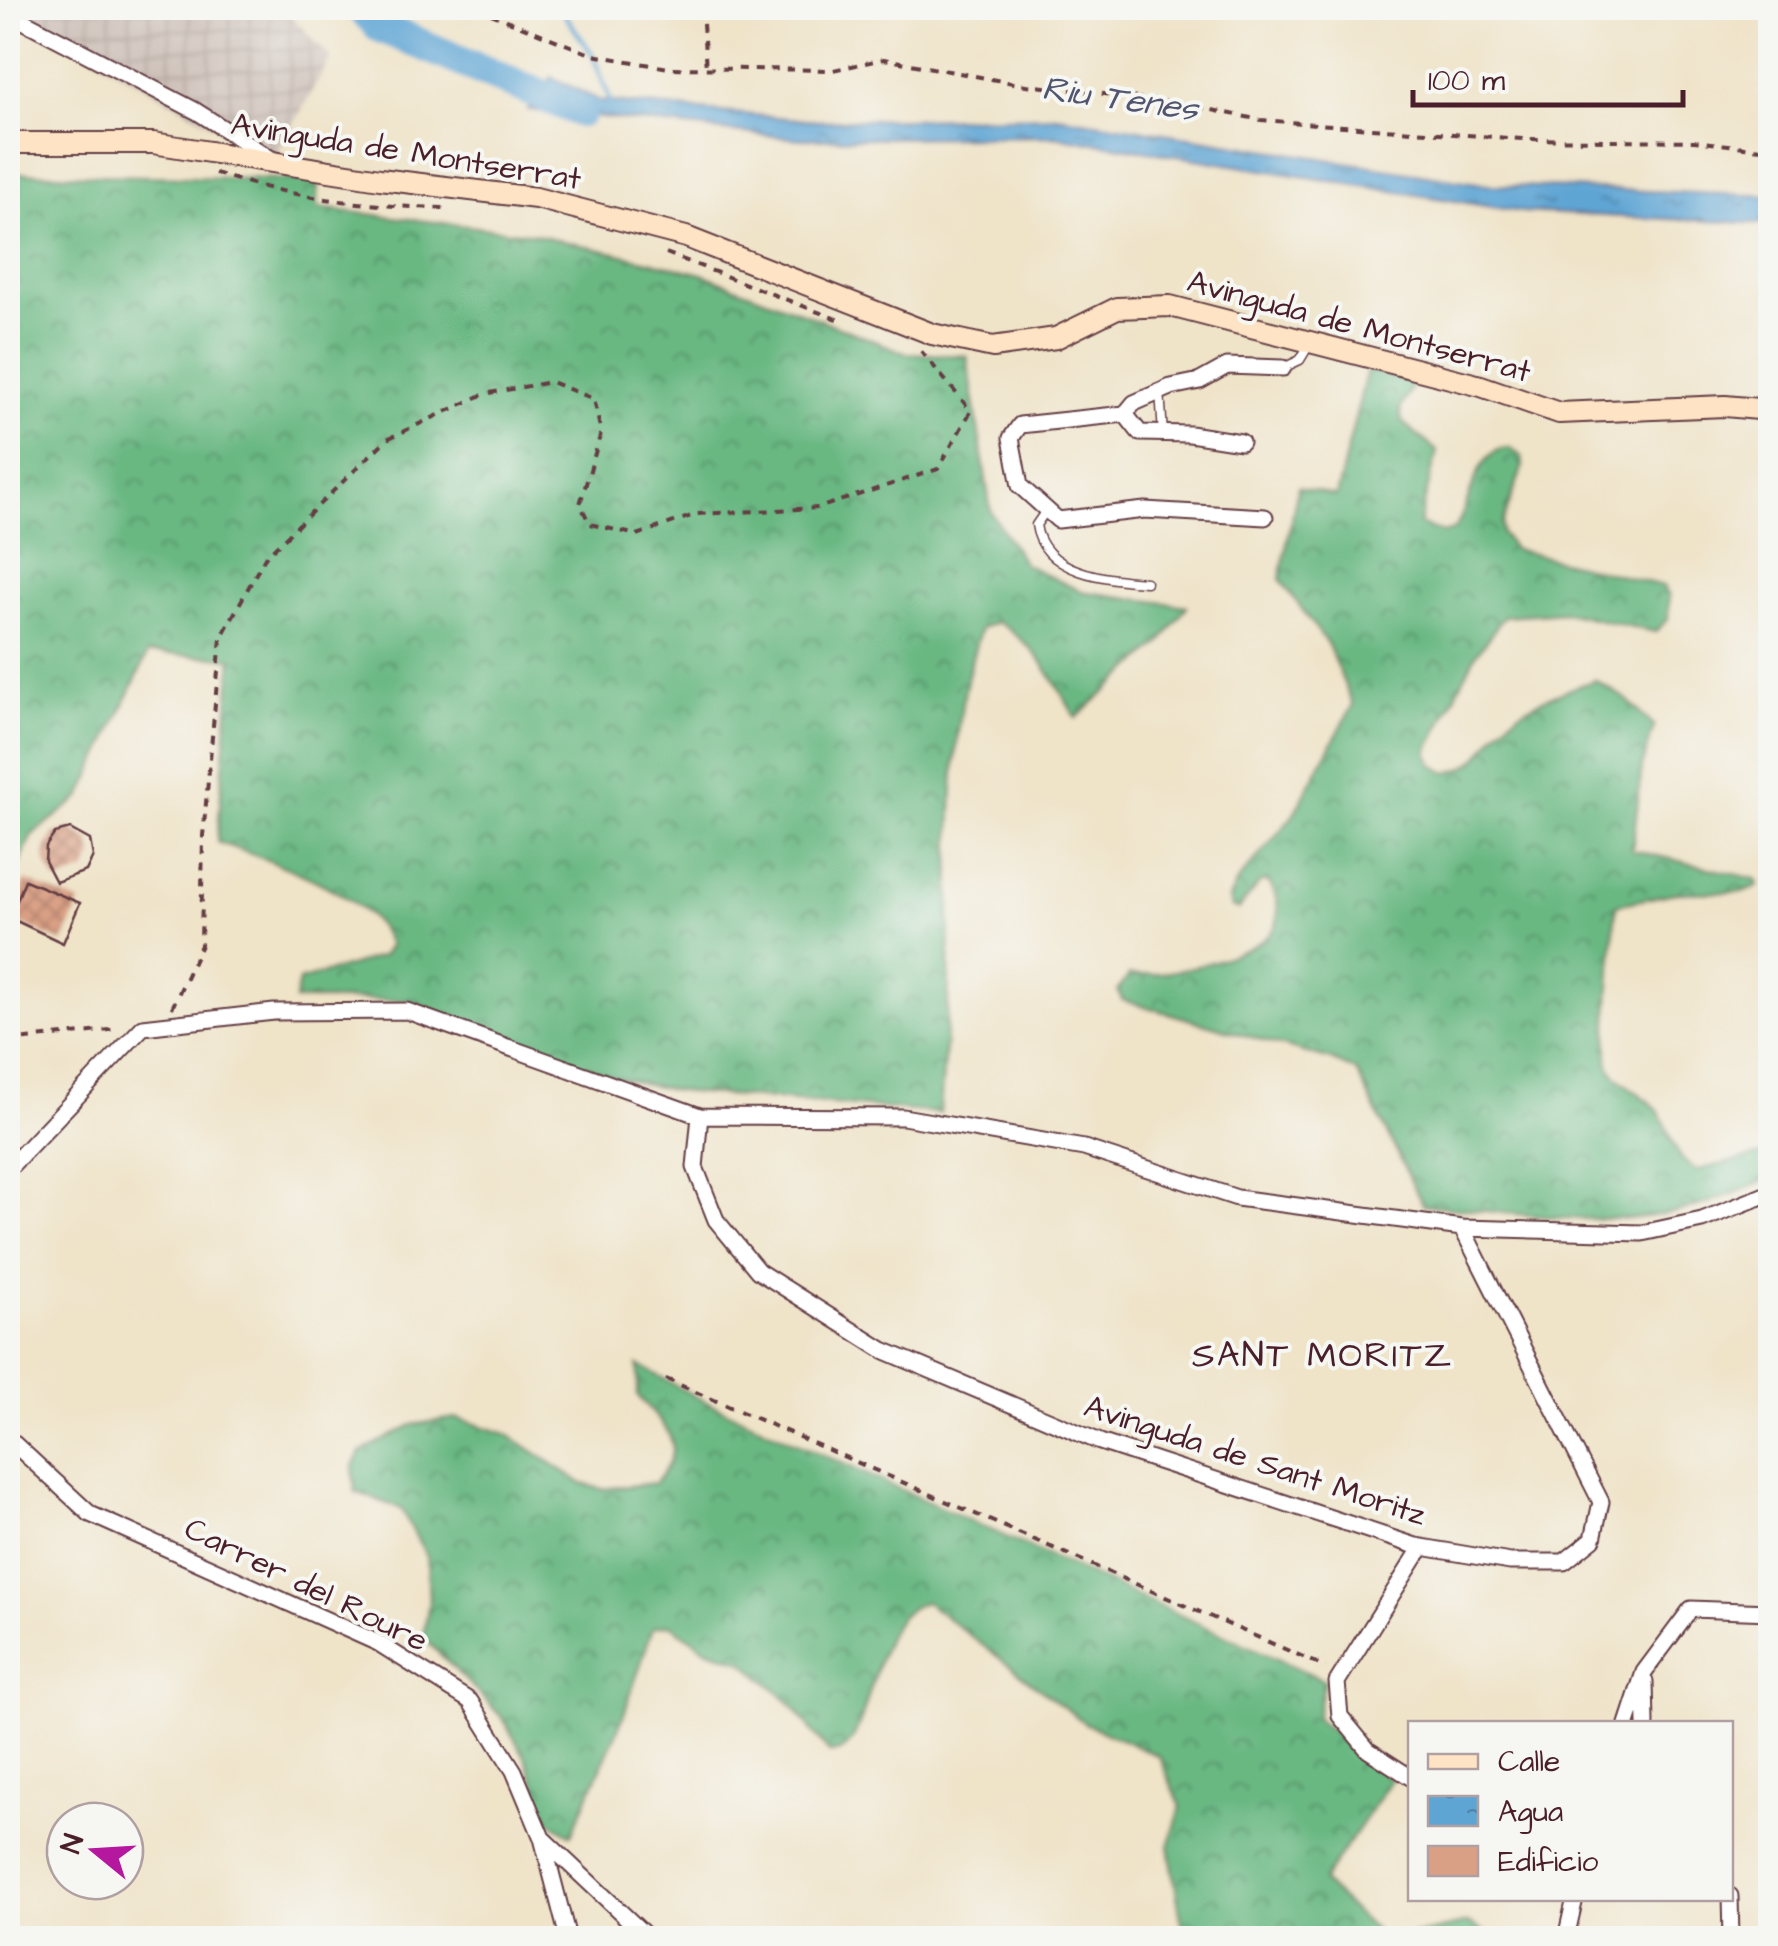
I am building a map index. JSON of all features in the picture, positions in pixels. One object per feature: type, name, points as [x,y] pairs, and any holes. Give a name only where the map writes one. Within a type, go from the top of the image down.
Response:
[{"type":"street","points":[[8,13],[196,111],[273,160]]},
{"type":"street","name":"Avinguda de Montserrat","points":[[8,143],[152,143],[380,180],[536,198],[686,237],[932,334],[993,348],[1056,338],[1117,308],[1170,306],[1481,386],[1559,414],[1724,406],[1770,410]]},
{"type":"street","points":[[1266,517],[1145,510],[1069,522],[1045,512],[1020,486],[1010,438],[1016,427],[1126,414],[1134,403],[1160,391],[1192,384],[1227,366],[1283,368]]},
{"type":"street","points":[[1126,414],[1140,433],[1241,442]]},
{"type":"street","points":[[8,1169],[144,1026],[274,1012],[407,1011],[700,1116],[903,1117],[1084,1148],[1236,1198],[1462,1228],[1642,1234],[1702,1220],[1770,1193]]},
{"type":"street","name":"Avinguda de Sant Moritz","points":[[700,1116],[696,1168],[716,1220],[758,1271],[883,1350],[1100,1442],[1422,1547],[1510,1562],[1564,1562],[1593,1539],[1601,1502],[1462,1228]]},
{"type":"street","name":"Carrer del Roure","points":[[8,1438],[90,1514],[378,1643],[470,1701],[514,1771],[542,1838],[568,1938]]},
{"type":"street","points":[[1408,1775],[1368,1750],[1340,1716],[1337,1682],[1422,1547]]},
{"type":"street","points":[[1628,1721],[1644,1672],[1691,1609],[1770,1612]]},
{"type":"street","points":[[1644,1672],[1646,1721]]},
{"type":"street","points":[[542,1838],[648,1938]]},
{"type":"street","points":[[1566,1938],[1574,1901]]},
{"type":"street","points":[[1730,1901],[1731,1938]]},
{"type":"lane","points":[[1283,368],[1300,360],[1312,341]]},
{"type":"lane","points":[[1160,391],[1163,434]]},
{"type":"lane","points":[[1045,512],[1036,525],[1038,534],[1064,564],[1111,580],[1146,582]]},
{"type":"path","points":[[476,8],[593,55],[706,70],[834,70],[884,59],[1261,120],[1522,139],[1694,140],[1770,150]]},
{"type":"path","points":[[702,8],[706,70]]},
{"type":"path","points":[[210,172],[262,189],[354,204],[460,208]]},
{"type":"path","points":[[657,250],[852,325]]},
{"type":"path","points":[[165,1024],[201,946],[203,836],[221,638],[265,556],[387,439],[484,394],[550,382],[594,399],[600,433],[580,504],[590,524],[637,535],[697,514],[818,508],[938,468],[971,411],[921,350],[937,355]]},
{"type":"path","points":[[8,1041],[144,1026]]},
{"type":"path","points":[[666,1379],[1315,1665],[1345,1670]]},
{"type":"shaded area","points":[[8,8],[284,8],[331,58],[273,160]]},
{"type":"green space","points":[[8,173],[318,180],[318,208],[534,234],[699,273],[906,353],[967,356],[991,512],[1024,564],[1080,591],[1187,606],[1160,644],[1076,718],[1043,664],[1023,641],[997,622],[981,628],[969,670],[955,757],[940,1113],[676,1091],[610,1076],[407,1000],[295,1000],[299,981],[382,956],[389,946],[380,927],[342,895],[289,869],[217,842],[232,658],[148,653],[81,797],[32,835],[8,889]]},
{"type":"green space","points":[[1367,370],[1414,383],[1400,409],[1402,422],[1437,451],[1419,524],[1444,533],[1455,529],[1481,467],[1498,450],[1510,448],[1522,457],[1523,466],[1502,524],[1502,533],[1513,549],[1663,586],[1669,595],[1668,619],[1655,632],[1565,612],[1504,616],[1475,656],[1428,751],[1433,765],[1447,773],[1469,765],[1504,725],[1524,710],[1595,680],[1626,699],[1654,726],[1642,766],[1632,850],[1756,879],[1758,886],[1743,892],[1675,893],[1616,905],[1608,1017],[1610,1067],[1621,1081],[1655,1107],[1679,1154],[1690,1166],[1698,1170],[1770,1153],[1770,1179],[1700,1205],[1645,1217],[1582,1219],[1423,1205],[1356,1071],[1331,1060],[1122,1000],[1118,990],[1129,975],[1204,964],[1245,950],[1275,927],[1278,907],[1268,881],[1259,883],[1239,909],[1231,907],[1229,899],[1237,882],[1292,817],[1353,705],[1328,645],[1280,579],[1298,487],[1336,496]]},
{"type":"green space","points":[[638,1365],[706,1402],[1324,1680],[1316,1718],[1391,1780],[1322,1882],[1383,1938],[1184,1938],[1169,1846],[1181,1807],[1159,1756],[1086,1724],[926,1602],[906,1612],[891,1632],[855,1734],[844,1749],[829,1752],[787,1699],[741,1660],[708,1650],[670,1624],[653,1627],[622,1720],[571,1835],[549,1821],[525,1756],[500,1715],[423,1637],[429,1602],[427,1557],[401,1509],[355,1491],[353,1468],[361,1452],[412,1425],[456,1418],[507,1434],[583,1484],[603,1489],[655,1483],[666,1469],[672,1446],[664,1427],[638,1396]]},
{"type":"green space","points":[[1468,1923],[1495,1938],[1399,1938]]},
{"type":"water","points":[[552,77],[601,101],[818,121],[1057,116],[1489,185],[1770,196],[1770,224],[1523,212],[1054,136],[801,139],[528,110]]},
{"type":"building","points":[[70,829],[90,840],[93,856],[86,871],[56,882],[45,861],[46,846],[55,833]]},
{"type":"building","points":[[25,880],[80,903],[63,943],[10,918]]},
{"type":"waterway","name":"Riu Tenes","points":[[361,8],[380,27],[581,112]]},
{"type":"waterway","points":[[560,8],[593,55],[612,106]]},
{"type":"district","name":"SANT MORITZ","points":[[1323,1355]]}]
